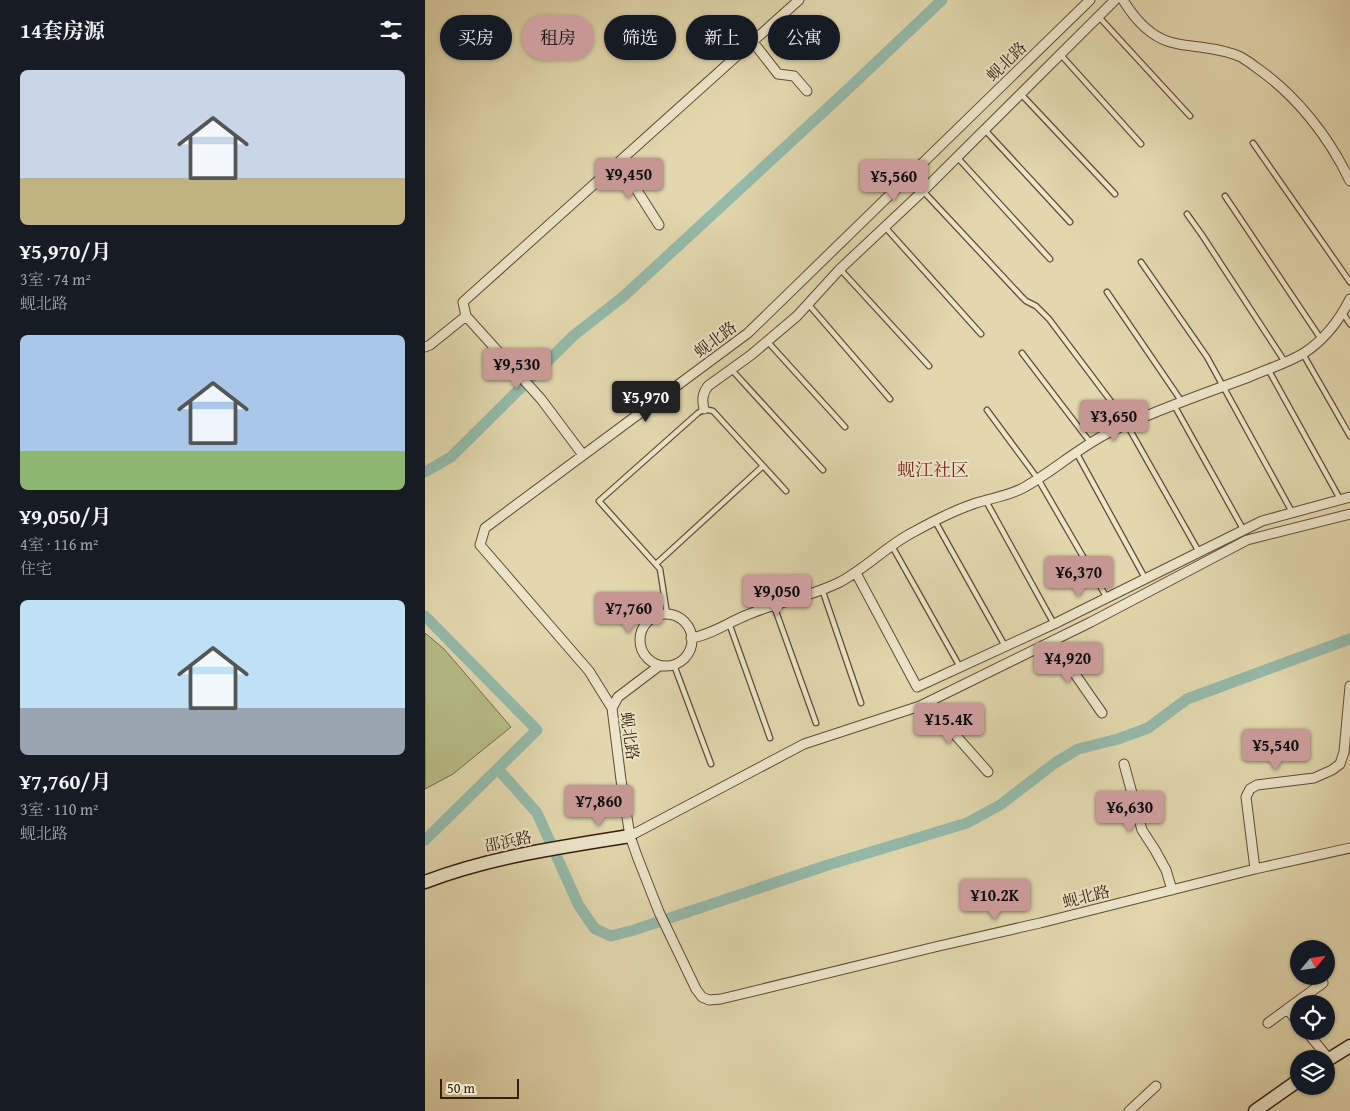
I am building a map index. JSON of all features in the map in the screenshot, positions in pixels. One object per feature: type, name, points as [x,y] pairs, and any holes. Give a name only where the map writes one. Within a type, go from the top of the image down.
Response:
[{"type":"street","points":[[758,37],[799,0]]},
{"type":"street","name":"蚬北路","points":[[1090,0],[748,334],[485,528],[480,545],[589,671],[612,708],[630,836],[667,930],[696,989],[709,1000],[721,999],[1350,848]]},
{"type":"street","points":[[705,409],[702,402],[703,392],[708,386],[767,341],[809,305],[840,269],[923,191],[1115,0]]},
{"type":"street","points":[[1123,0],[1138,21],[1153,34],[1170,42],[1220,50],[1242,58],[1264,72],[1301,106],[1335,154],[1350,181]]},
{"type":"street","points":[[758,48],[778,74],[794,76],[807,91]]},
{"type":"street","points":[[583,455],[541,399],[466,316],[463,302],[733,60]]},
{"type":"street","points":[[619,162],[659,225]]},
{"type":"street","points":[[691,638],[701,636],[749,614],[837,583],[855,573],[906,536],[954,511],[1011,493],[1038,479],[1090,442],[1110,431],[1152,412],[1223,387],[1303,354],[1321,339],[1343,312],[1350,298]]},
{"type":"street","points":[[425,347],[466,316]]},
{"type":"street","points":[[855,573],[917,687],[1054,624],[1243,529],[1267,519],[1350,497]]},
{"type":"street","points":[[630,836],[804,744],[920,706],[1052,641],[1247,540],[1350,514]]},
{"type":"street","points":[[667,614],[678,617],[687,624],[691,638],[692,645],[688,655],[680,663],[670,666],[659,666],[649,661],[643,652],[640,642],[641,631],[647,622],[657,616],[667,614]]},
{"type":"street","points":[[1052,641],[1102,714]]},
{"type":"street","points":[[612,708],[617,697],[659,666]]},
{"type":"street","points":[[1255,870],[1246,797],[1250,789],[1257,785],[1314,778],[1332,770],[1339,764],[1343,752],[1350,686]]},
{"type":"street","points":[[927,702],[989,772]]},
{"type":"street","points":[[1124,764],[1142,830],[1166,870],[1172,890]]},
{"type":"street","name":"邵浜路","points":[[425,882],[470,866],[542,850],[630,836]]},
{"type":"street","points":[[1268,1023],[1320,985]]},
{"type":"street","points":[[1287,1009],[1290,1012]]},
{"type":"street","points":[[1313,1040],[1320,1050]]},
{"type":"street","points":[[1335,1056],[1350,1046]]},
{"type":"street","points":[[1129,1111],[1156,1086]]},
{"type":"street","points":[[1255,1111],[1290,1086]]},
{"type":"lane","points":[[1099,16],[1190,116]]},
{"type":"lane","points":[[1061,55],[1141,144]]},
{"type":"lane","points":[[1021,94],[1115,194]]},
{"type":"lane","points":[[985,130],[1070,222]]},
{"type":"lane","points":[[1253,143],[1350,282]]},
{"type":"lane","points":[[957,157],[1050,260]]},
{"type":"lane","points":[[923,191],[1021,296],[1036,306],[1049,319],[1127,424],[1199,552]]},
{"type":"lane","points":[[1225,196],[1321,339]]},
{"type":"lane","points":[[1187,214],[1285,362]]},
{"type":"lane","points":[[885,227],[981,334]]},
{"type":"lane","points":[[1141,262],[1207,357],[1292,512]]},
{"type":"lane","points":[[840,269],[929,366]]},
{"type":"lane","points":[[1107,292],[1178,403],[1243,529]]},
{"type":"lane","points":[[809,305],[889,398]]},
{"type":"lane","points":[[1343,312],[1350,324]]},
{"type":"lane","points":[[767,341],[845,427]]},
{"type":"lane","points":[[1023,354],[1090,442]]},
{"type":"lane","points":[[1303,354],[1350,436]]},
{"type":"lane","points":[[731,369],[823,470]]},
{"type":"lane","points":[[1268,369],[1340,500]]},
{"type":"lane","points":[[667,614],[659,569],[656,564],[599,501],[698,413],[705,409],[713,411],[785,491]]},
{"type":"lane","points":[[987,410],[1038,479],[1107,598]]},
{"type":"lane","points":[[1076,452],[1146,578]]},
{"type":"lane","points":[[656,564],[763,466]]},
{"type":"lane","points":[[986,501],[1054,624]]},
{"type":"lane","points":[[935,520],[1005,646]]},
{"type":"lane","points":[[892,546],[959,667]]},
{"type":"lane","points":[[822,589],[861,704]]},
{"type":"lane","points":[[774,606],[816,723]]},
{"type":"lane","points":[[729,623],[770,738]]},
{"type":"lane","points":[[675,665],[711,764]]},
{"type":"green space","points":[[425,633],[444,649],[511,727],[453,774],[425,789]]},
{"type":"waterway","points":[[425,472],[451,457],[573,336],[624,296],[942,0]]},
{"type":"waterway","points":[[425,616],[537,730],[425,840]]},
{"type":"waterway","points":[[498,769],[537,813],[579,906],[595,929],[611,936],[828,865],[967,823],[1000,805],[1055,763],[1078,749],[1118,739],[1148,728],[1187,699],[1350,639]]},
{"type":"district","name":"蚬江社区","points":[[933,470]]}]
